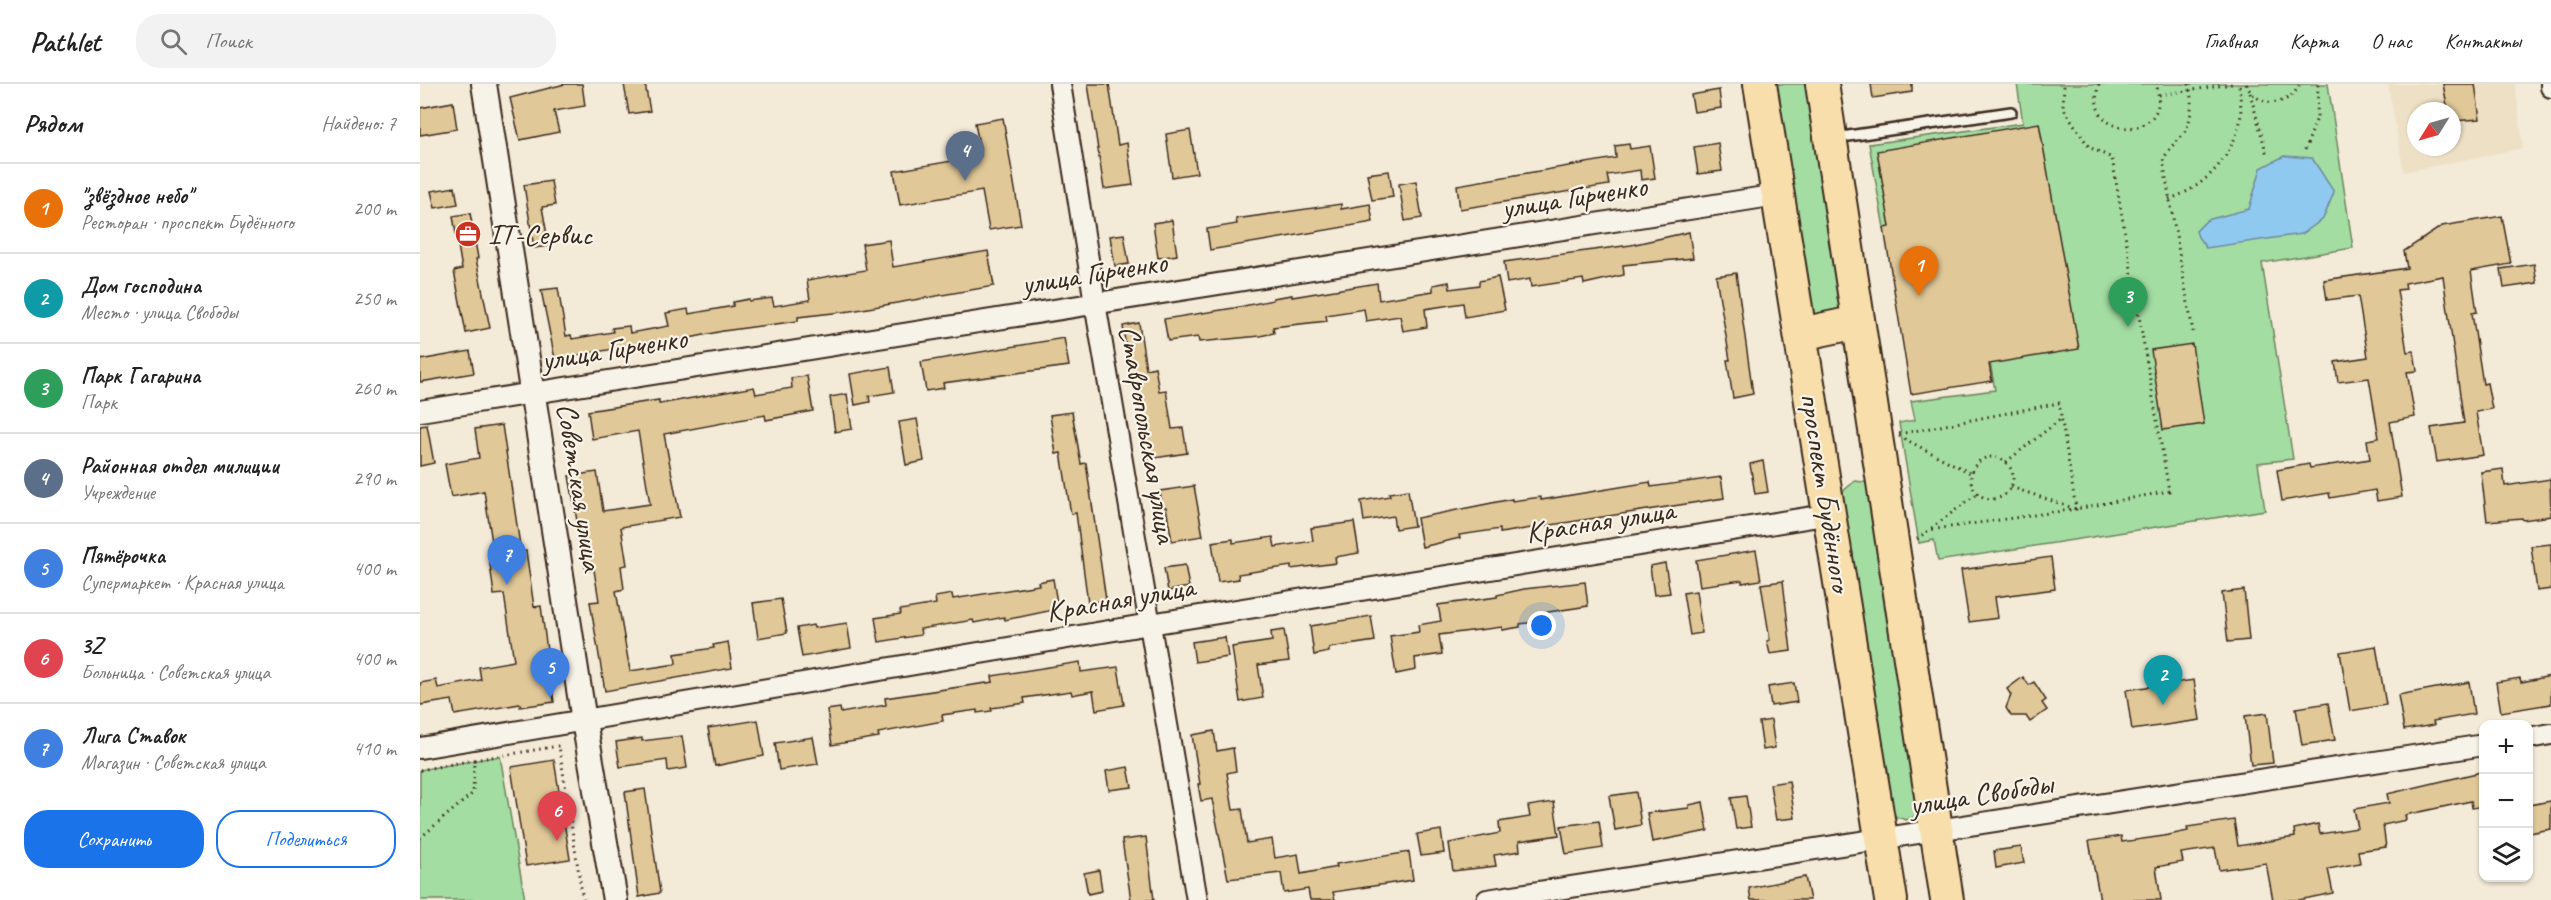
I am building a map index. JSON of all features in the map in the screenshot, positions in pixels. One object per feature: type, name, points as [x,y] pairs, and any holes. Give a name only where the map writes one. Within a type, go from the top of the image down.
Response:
[{"type":"main road","name":"проспект Будённого","points":[[1760,84],[1831,514],[1891,900]]},
{"type":"main road","name":"проспект Будённого","points":[[1822,84],[1947,900]]},
{"type":"main road","points":[[1801,334],[1858,322]]},
{"type":"street","name":"Советская улица","points":[[484,84],[584,721],[615,900]]},
{"type":"street","name":"Ставропольская улица","points":[[1060,84],[1197,900]]},
{"type":"street","name":"улица Гирченко","points":[[420,411],[1777,195]]},
{"type":"street","name":"Красная улица","points":[[420,748],[1150,624],[1831,514]]},
{"type":"street","points":[[2533,737],[2551,734]]},
{"type":"street","name":"улица Свободы","points":[[1487,900],[2479,746]]},
{"type":"lane","points":[[1830,139],[2011,112]]},
{"type":"path","points":[[1929,530],[2076,509],[2169,491],[2112,158],[2090,147],[2075,126],[2063,107],[2064,84]]},
{"type":"path","points":[[2099,84],[2096,95],[2101,114],[2107,122],[2127,129],[2137,128],[2154,116],[2159,95],[2156,84]]},
{"type":"path","points":[[2189,84],[2192,102],[2186,130],[2168,149],[2163,161],[2193,332]]},
{"type":"path","points":[[2159,95],[2232,84]]},
{"type":"path","points":[[2169,199],[2189,193],[2208,178],[2226,156],[2240,121],[2240,84]]},
{"type":"path","points":[[2246,84],[2267,155]]},
{"type":"path","points":[[2249,90],[2256,97],[2273,103],[2291,97],[2300,84]]},
{"type":"path","points":[[2305,150],[2317,118],[2318,84]]},
{"type":"path","points":[[1972,474],[1897,435],[2059,403],[2076,509]]},
{"type":"path","points":[[2006,462],[2061,419]]},
{"type":"path","points":[[1993,457],[2006,462],[2013,474],[2011,487],[1996,499],[1983,497],[1971,481],[1974,467],[1986,458],[1993,457]]},
{"type":"path","points":[[2011,487],[2076,509]]},
{"type":"path","points":[[1894,557],[1978,493]]},
{"type":"path","points":[[420,770],[559,746],[584,900]]},
{"type":"path","points":[[420,838],[472,793],[474,760]]},
{"type":"shaded area","points":[[2388,84],[2515,84],[2523,148],[2404,172]]},
{"type":"green space","points":[[1772,84],[1812,84],[1847,315],[1812,321]]},
{"type":"green space","points":[[2017,84],[2328,84],[2353,248],[2262,263],[2293,459],[2258,463],[2265,510],[1938,561],[1934,540],[1919,543],[1899,423],[1915,420],[1911,401],[1995,390],[1964,215],[1884,228],[1869,144],[2023,123]]},
{"type":"green space","points":[[1855,481],[1870,483],[1922,806],[1916,816],[1906,820],[1888,814],[1836,497]]},
{"type":"green space","points":[[500,756],[525,900],[420,900],[420,770]]},
{"type":"water","points":[[2284,156],[2312,158],[2334,192],[2323,219],[2302,234],[2206,248],[2196,231],[2207,220],[2249,209],[2261,168]]},
{"type":"building","points":[[565,84],[582,84],[585,106],[554,111],[559,132],[520,140],[510,98]]},
{"type":"building","points":[[624,84],[645,84],[650,111],[629,114]]},
{"type":"building","points":[[1088,84],[1109,84],[1118,145],[1127,143],[1133,185],[1104,189]]},
{"type":"building","points":[[1871,84],[1912,84],[1912,92],[1873,98]]},
{"type":"building","points":[[2443,84],[2475,84],[2480,119],[2461,120],[2461,102],[2446,102]]},
{"type":"building","points":[[1719,90],[1721,108],[1694,112],[1691,95]]},
{"type":"building","points":[[453,102],[457,129],[420,135],[420,108]]},
{"type":"building","points":[[1003,118],[1021,225],[989,230],[982,191],[900,205],[894,171],[981,156],[975,123]]},
{"type":"building","points":[[2039,123],[2079,349],[1989,364],[1992,381],[1911,394],[1884,228],[1890,227],[1877,151]]},
{"type":"building","points":[[1190,130],[1197,173],[1172,177],[1166,134]]},
{"type":"building","points":[[1718,143],[1722,171],[1698,174],[1694,147]]},
{"type":"building","points":[[1629,144],[1630,149],[1650,146],[1655,178],[1641,180],[1640,170],[1607,175],[1609,185],[1460,209],[1457,185],[1616,158],[1615,146]]},
{"type":"building","points":[[1389,171],[1393,197],[1372,200],[1367,174]]},
{"type":"building","points":[[551,181],[555,205],[542,207],[549,246],[534,248],[524,185]]},
{"type":"building","points":[[1416,181],[1422,218],[1405,221],[1399,184]]},
{"type":"building","points":[[455,187],[458,204],[435,208],[431,191]]},
{"type":"building","points":[[1341,204],[1341,209],[1370,204],[1373,222],[1210,250],[1207,229],[1237,224],[1236,219]]},
{"type":"building","points":[[470,213],[478,258],[476,259],[490,328],[466,333],[454,271],[462,269],[453,216]]},
{"type":"building","points":[[2502,216],[2511,264],[2471,271],[2477,312],[2472,313],[2483,384],[2487,383],[2492,409],[2476,412],[2483,455],[2437,462],[2431,428],[2464,423],[2443,276],[2405,283],[2406,289],[2397,290],[2407,352],[2414,351],[2417,371],[2407,372],[2415,417],[2390,422],[2402,497],[2377,501],[2375,490],[2330,498],[2329,493],[2282,501],[2277,470],[2309,464],[2310,468],[2370,459],[2367,440],[2379,438],[2369,378],[2338,382],[2335,362],[2368,357],[2358,296],[2327,300],[2324,280],[2407,268],[2404,251],[2442,226]]},
{"type":"building","points":[[1172,220],[1177,255],[1158,258],[1153,223]]},
{"type":"building","points":[[1689,232],[1693,258],[1623,265],[1624,275],[1584,284],[1583,279],[1531,287],[1530,279],[1507,283],[1504,262],[1631,245]]},
{"type":"building","points":[[1124,234],[1129,264],[1115,266],[1110,236]]},
{"type":"building","points":[[889,240],[893,267],[988,251],[994,286],[851,311],[798,317],[798,321],[723,331],[666,343],[644,346],[643,344],[555,359],[541,290],[558,288],[566,336],[571,335],[572,339],[613,332],[612,328],[629,326],[630,333],[669,326],[666,313],[688,309],[689,314],[733,306],[733,302],[749,299],[749,301],[772,298],[774,306],[810,300],[807,280],[866,270],[862,244]]},
{"type":"building","points":[[2534,264],[2537,283],[2504,288],[2501,269]]},
{"type":"building","points":[[1736,273],[1753,394],[1733,398],[1727,360],[1730,360],[1716,276]]},
{"type":"building","points":[[1498,277],[1505,310],[1465,317],[1463,303],[1425,309],[1427,327],[1403,331],[1400,316],[1366,321],[1364,309],[1326,315],[1327,321],[1273,327],[1274,333],[1260,336],[1199,342],[1198,337],[1168,341],[1164,319],[1234,308],[1273,300],[1273,298],[1377,283],[1379,300],[1433,291],[1433,285],[1449,282],[1450,289],[1479,285],[1479,281]]},
{"type":"building","points":[[1139,323],[1146,369],[1155,367],[1159,391],[1166,390],[1172,429],[1183,428],[1187,453],[1148,459],[1141,411],[1139,412],[1135,385],[1132,386],[1129,372],[1123,326]]},
{"type":"building","points":[[1064,338],[1069,366],[943,383],[944,388],[926,391],[921,362]]},
{"type":"building","points":[[2192,344],[2204,424],[2163,430],[2151,350]]},
{"type":"building","points":[[470,351],[474,373],[420,382],[420,360]]},
{"type":"building","points":[[890,367],[894,392],[869,396],[870,402],[855,405],[850,374]]},
{"type":"building","points":[[807,376],[813,411],[766,420],[765,415],[664,434],[680,517],[621,527],[627,565],[621,566],[624,589],[616,591],[630,671],[676,664],[675,654],[714,648],[713,645],[728,642],[732,668],[605,691],[590,602],[599,601],[594,570],[586,571],[569,476],[597,472],[603,511],[650,504],[638,431],[592,439],[588,411],[659,400],[659,404],[754,387],[756,394],[792,388],[791,378]]},
{"type":"building","points":[[847,394],[852,429],[835,432],[830,397]]},
{"type":"building","points":[[1072,412],[1081,464],[1086,463],[1106,600],[1088,603],[1076,513],[1071,514],[1061,453],[1056,454],[1050,415]]},
{"type":"building","points":[[917,419],[924,461],[906,465],[899,422]]},
{"type":"building","points":[[427,425],[434,463],[420,466],[420,426]]},
{"type":"building","points":[[502,425],[521,552],[526,551],[534,607],[541,606],[554,702],[520,707],[520,704],[455,715],[452,700],[420,705],[420,683],[436,680],[438,688],[481,680],[479,667],[514,661],[504,594],[494,595],[489,556],[494,555],[484,491],[451,497],[445,464],[479,458],[475,429]]},
{"type":"building","points":[[1763,461],[1768,492],[1755,494],[1750,464]]},
{"type":"building","points":[[2503,469],[2505,486],[2550,479],[2551,516],[2523,520],[2522,518],[2487,521],[2481,472]]},
{"type":"building","points":[[1721,477],[1724,498],[1500,533],[1500,529],[1459,535],[1460,538],[1422,547],[1417,518],[1512,499],[1512,501],[1541,497],[1541,500],[1650,482],[1651,487]]},
{"type":"building","points":[[1194,486],[1203,536],[1172,541],[1166,507],[1162,507],[1160,491]]},
{"type":"building","points":[[1408,490],[1414,526],[1395,529],[1393,516],[1364,521],[1361,501]]},
{"type":"building","points":[[1354,522],[1359,553],[1335,557],[1336,563],[1291,569],[1291,566],[1238,574],[1239,579],[1218,582],[1212,542],[1233,539],[1233,543],[1273,537],[1275,547],[1313,541],[1311,528]]},
{"type":"building","points":[[2551,544],[2551,589],[2537,591],[2531,546]]},
{"type":"building","points":[[1756,550],[1761,580],[1742,583],[1742,580],[1700,586],[1696,560]]},
{"type":"building","points":[[2051,557],[2055,589],[1995,597],[1998,618],[1969,622],[1961,570]]},
{"type":"building","points":[[1665,563],[1670,593],[1654,595],[1650,566]]},
{"type":"building","points":[[1185,565],[1189,587],[1168,591],[1164,568]]},
{"type":"building","points":[[1053,579],[1058,609],[1005,620],[1004,617],[974,623],[973,620],[920,629],[921,635],[879,642],[875,618],[901,614],[900,610],[936,604],[935,597],[952,594],[953,599],[1039,585],[1038,582]]},
{"type":"building","points":[[1783,581],[1791,651],[1770,654],[1761,584]]},
{"type":"building","points":[[1585,582],[1588,606],[1542,613],[1543,621],[1520,624],[1520,627],[1439,635],[1442,654],[1415,658],[1416,670],[1396,674],[1390,636],[1419,632],[1418,625],[1441,621],[1438,605],[1497,597],[1497,595],[1524,589]]},
{"type":"building","points":[[2244,590],[2249,640],[2228,642],[2222,593]]},
{"type":"building","points":[[1696,591],[1702,633],[1690,635],[1683,593]]},
{"type":"building","points":[[781,599],[787,633],[758,638],[753,603]]},
{"type":"building","points":[[1371,616],[1375,641],[1329,648],[1329,652],[1314,655],[1310,626]]},
{"type":"building","points":[[847,623],[851,648],[802,657],[797,628]]},
{"type":"building","points":[[1284,630],[1289,661],[1258,665],[1263,698],[1240,702],[1232,647],[1272,641],[1271,632]]},
{"type":"building","points":[[1225,637],[1228,657],[1195,662],[1192,642]]},
{"type":"building","points":[[2376,646],[2386,705],[2350,711],[2340,652]]},
{"type":"building","points":[[1080,662],[1081,672],[1118,667],[1124,705],[1096,710],[1093,691],[1072,695],[1071,691],[1024,698],[1025,703],[991,708],[992,711],[977,713],[977,710],[942,715],[943,721],[878,733],[879,737],[832,745],[827,710],[840,708],[841,713],[886,705],[885,698],[993,682],[992,676]]},
{"type":"building","points":[[2551,676],[2551,704],[2501,712],[2496,682],[2520,678],[2521,682]]},
{"type":"building","points":[[2023,677],[2029,685],[2034,682],[2046,700],[2042,703],[2047,710],[2030,722],[2026,716],[2011,716],[2006,708],[2011,695],[2007,689]]},
{"type":"building","points":[[2194,680],[2200,720],[2132,730],[2126,690]]},
{"type":"building","points":[[2469,682],[2474,714],[2433,721],[2434,725],[2404,730],[2398,695]]},
{"type":"building","points":[[1794,683],[1797,702],[1771,706],[1768,687]]},
{"type":"building","points":[[2328,703],[2335,740],[2302,745],[2296,708]]},
{"type":"building","points":[[2267,713],[2273,763],[2251,765],[2245,716]]},
{"type":"building","points":[[758,720],[764,756],[715,766],[708,728]]},
{"type":"building","points":[[1771,720],[1775,748],[1763,750],[1759,722]]},
{"type":"building","points":[[1214,731],[1217,751],[1233,748],[1236,771],[1227,773],[1233,810],[1242,809],[1247,843],[1272,839],[1275,858],[1298,854],[1301,874],[1337,867],[1336,864],[1409,852],[1413,880],[1333,892],[1335,900],[1310,900],[1308,889],[1284,893],[1281,873],[1228,879],[1212,799],[1201,801],[1192,735]]},
{"type":"building","points":[[682,736],[687,768],[668,771],[667,760],[620,767],[616,742]]},
{"type":"building","points":[[813,737],[818,764],[779,770],[775,743]]},
{"type":"building","points":[[554,760],[570,859],[526,866],[511,767]]},
{"type":"building","points":[[1128,767],[1132,787],[1109,790],[1106,771]]},
{"type":"building","points":[[2479,772],[2479,807],[2472,808],[2471,801],[2405,815],[2406,820],[2383,825],[2386,847],[2358,851],[2360,863],[2328,869],[2333,893],[2299,900],[2273,900],[2266,863],[2219,870],[2215,848],[2181,853],[2183,862],[2156,867],[2161,900],[2100,900],[2089,841],[2121,836],[2122,842],[2164,836],[2188,831],[2187,827],[2234,820],[2238,846],[2295,837],[2294,829],[2318,824],[2320,834],[2358,828],[2354,809],[2389,803],[2387,794]]},
{"type":"building","points":[[1789,781],[1795,818],[1776,820],[1770,784]]},
{"type":"building","points":[[645,789],[660,893],[639,897],[625,792]]},
{"type":"building","points":[[1636,792],[1641,825],[1615,830],[1609,796]]},
{"type":"building","points":[[1746,796],[1751,827],[1736,829],[1731,798]]},
{"type":"building","points":[[2551,801],[2551,829],[2533,832],[2533,804]]},
{"type":"building","points":[[1554,802],[1559,835],[1519,841],[1520,851],[1494,855],[1496,866],[1453,871],[1449,843],[1500,833],[1499,822],[1530,817],[1528,806]]},
{"type":"building","points":[[1703,802],[1708,831],[1652,842],[1647,813],[1689,808],[1689,805]]},
{"type":"building","points":[[1599,821],[1603,848],[1566,854],[1561,826]]},
{"type":"building","points":[[1441,830],[1444,853],[1421,856],[1417,834]]},
{"type":"building","points":[[1146,837],[1154,900],[1131,900],[1122,840]]},
{"type":"building","points":[[2021,847],[2024,863],[1996,868],[1994,851]]},
{"type":"building","points":[[1099,870],[1102,891],[1088,894],[1084,873]]},
{"type":"building","points":[[1805,877],[1810,900],[1751,900],[1749,888]]},
{"type":"place","name":"Районная отдел милиции","points":[[965,181]]},
{"type":"place","name":"IT-Сервис","points":[[468,234]]},
{"type":"place","name":"\"звёздное небо\"","points":[[1919,296]]},
{"type":"place","name":"Парк Гагарина","points":[[2128,327]]},
{"type":"place","name":"Лига Ставок","points":[[507,585]]},
{"type":"place","name":"Пятёрочка","points":[[550,698]]},
{"type":"place","name":"Дом господина","points":[[2163,705]]},
{"type":"place","name":"3Z","points":[[557,841]]}]
